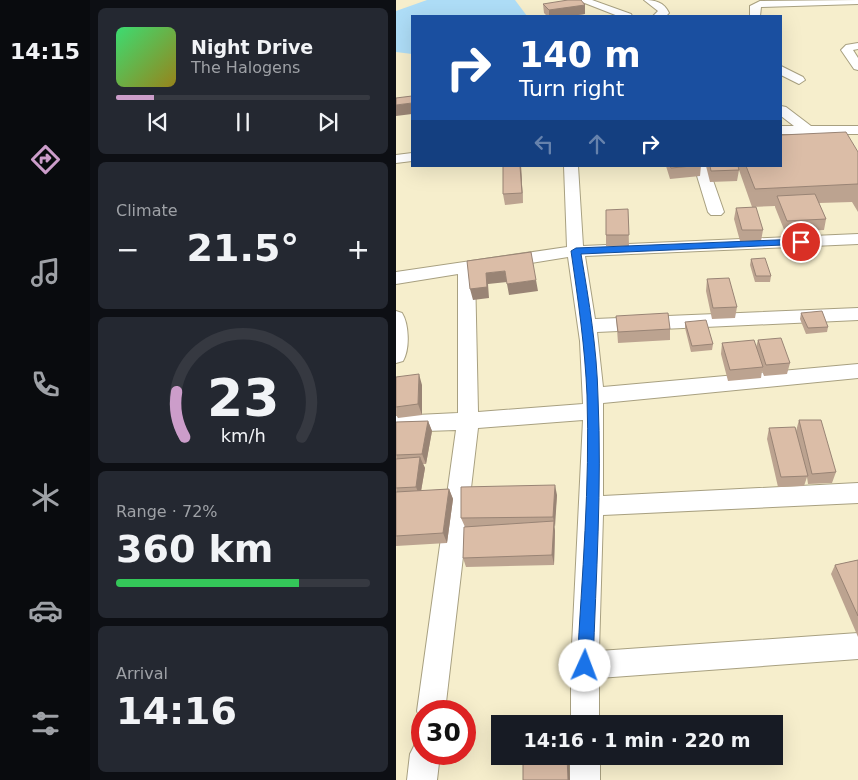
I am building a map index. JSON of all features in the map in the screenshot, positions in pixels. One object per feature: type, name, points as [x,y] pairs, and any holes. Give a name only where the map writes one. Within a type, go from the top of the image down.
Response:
[{"type":"street","points":[[649,0],[663,10],[664,12],[660,15]]},
{"type":"street","points":[[588,1],[623,15]]},
{"type":"street","points":[[755,15],[755,6],[760,4],[858,1]]},
{"type":"street","points":[[858,46],[850,47],[847,50],[858,66]]},
{"type":"street","points":[[782,71],[799,80]]},
{"type":"street","points":[[782,111],[808,130]]},
{"type":"street","points":[[782,130],[858,130]]},
{"type":"street","points":[[396,159],[411,157]]},
{"type":"street","points":[[570,167],[576,251],[588,326],[592,404],[592,506],[585,666],[585,715]]},
{"type":"street","points":[[700,167],[716,212]]},
{"type":"street","points":[[396,278],[576,251],[858,239]]},
{"type":"street","points":[[432,700],[468,421],[466,268]]},
{"type":"street","points":[[588,326],[858,314]]},
{"type":"street","points":[[396,317],[398,338],[396,356]]},
{"type":"street","points":[[396,424],[468,421],[858,372]]},
{"type":"street","points":[[592,506],[858,492]]},
{"type":"street","points":[[585,666],[858,646]]},
{"type":"street","points":[[422,780],[424,765]]},
{"type":"street","points":[[585,765],[585,780]]},
{"type":"water","points":[[427,0],[515,0],[526,15],[411,15],[411,54],[396,52],[396,11]]},
{"type":"building","points":[[581,0],[585,5],[549,10],[543,4]]},
{"type":"building","points":[[411,96],[411,103],[396,105],[396,98]]},
{"type":"building","points":[[846,132],[858,152],[858,184],[755,189],[746,167],[782,167],[782,135]]},
{"type":"building","points":[[503,167],[520,167],[522,193],[503,194]]},
{"type":"building","points":[[710,167],[738,167],[739,170],[711,171]]},
{"type":"building","points":[[815,194],[826,219],[787,221],[777,196]]},
{"type":"building","points":[[756,207],[763,230],[742,230],[736,208]]},
{"type":"building","points":[[628,209],[629,235],[606,235],[606,210]]},
{"type":"building","points":[[531,252],[536,280],[507,284],[505,271],[486,273],[487,287],[470,289],[467,261]]},
{"type":"building","points":[[765,258],[771,276],[756,276],[751,259]]},
{"type":"building","points":[[729,278],[737,307],[713,308],[707,279]]},
{"type":"building","points":[[822,311],[828,327],[808,328],[801,313]]},
{"type":"building","points":[[668,313],[670,329],[618,332],[616,316]]},
{"type":"building","points":[[706,320],[713,344],[692,346],[685,322]]},
{"type":"building","points":[[781,338],[790,363],[766,365],[758,340]]},
{"type":"building","points":[[754,340],[763,367],[730,370],[722,343]]},
{"type":"building","points":[[419,374],[418,404],[396,407],[396,377]]},
{"type":"building","points":[[799,420],[821,420],[836,472],[812,474]]},
{"type":"building","points":[[428,421],[422,454],[396,455],[396,422]]},
{"type":"building","points":[[795,427],[808,476],[781,477],[769,428]]},
{"type":"building","points":[[420,457],[416,487],[396,488],[396,459]]},
{"type":"building","points":[[555,485],[553,517],[461,518],[461,487]]},
{"type":"building","points":[[449,489],[443,533],[396,536],[396,492]]},
{"type":"building","points":[[554,521],[552,555],[463,558],[464,527]]},
{"type":"building","points":[[858,560],[858,616],[835,565]]},
{"type":"building","points":[[523,765],[567,765],[568,780],[523,780]]},
{"type":"route","points":[[585,666],[592,506],[593,396],[588,326],[576,251],[801,242]]}]
